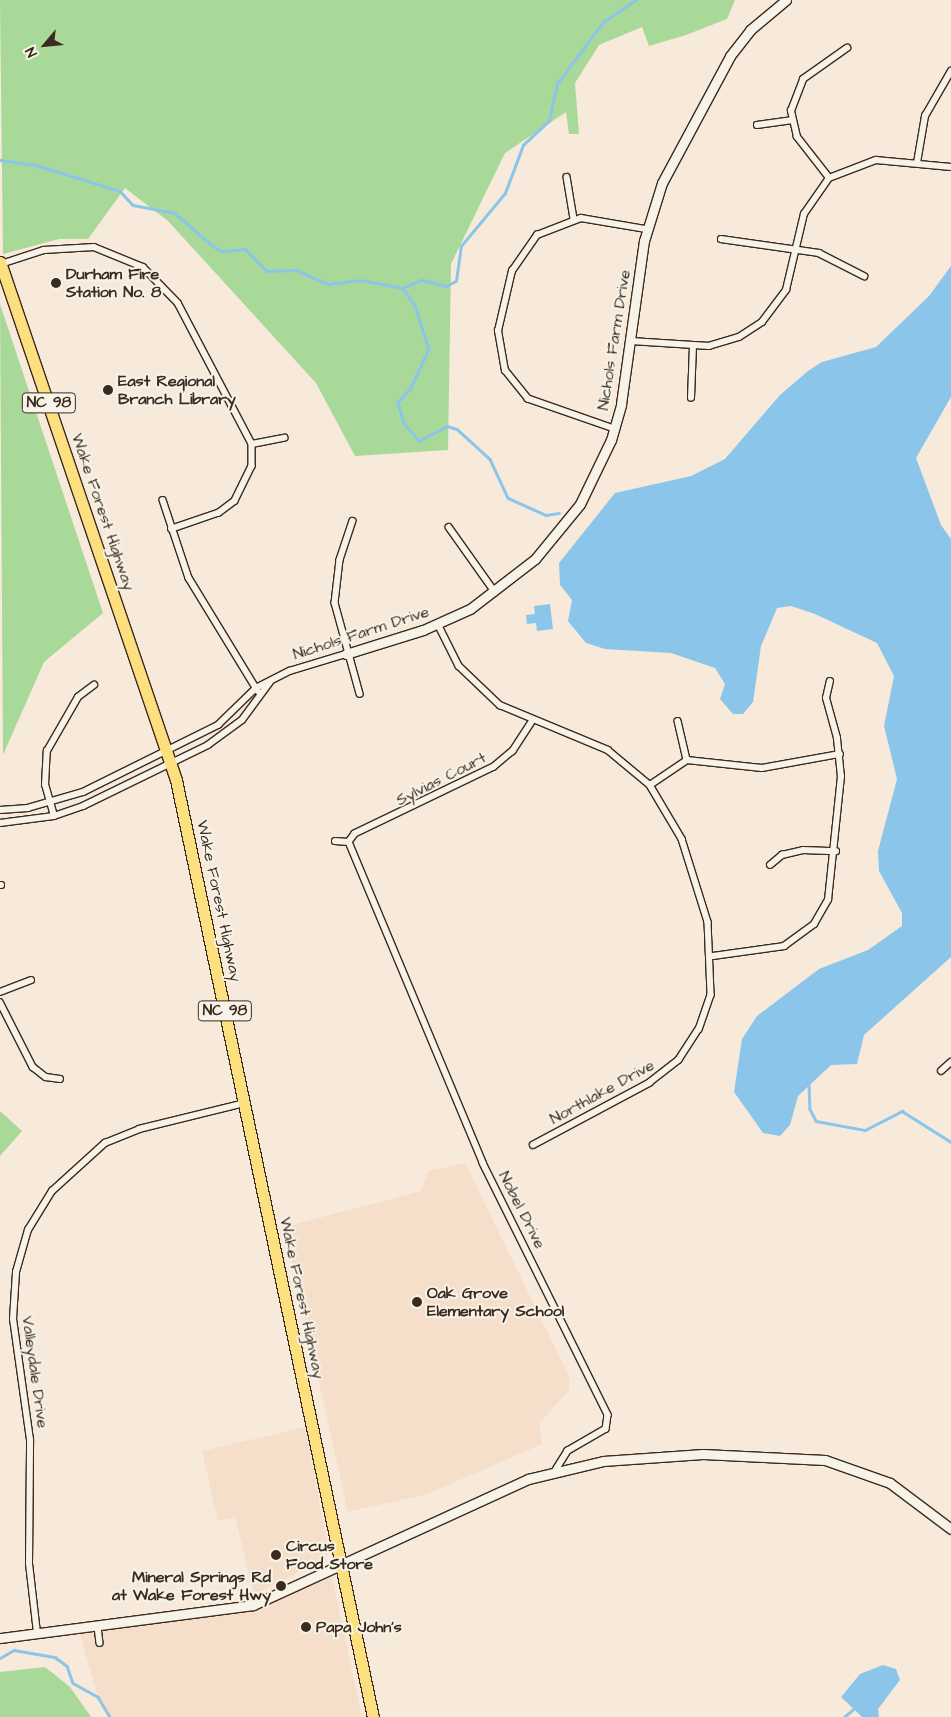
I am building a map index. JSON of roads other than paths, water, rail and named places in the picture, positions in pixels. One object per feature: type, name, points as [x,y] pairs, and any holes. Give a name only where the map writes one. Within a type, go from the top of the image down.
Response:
[{"type":"highway","name":"Wake Forest Highway","points":[[0,263],[170,760],[245,1103],[341,1566]]},
{"type":"highway","name":"NC 98","points":[[341,1566],[372,1717]]},
{"type":"street","name":"Nichols Farm Drive","points":[[0,810],[50,802],[83,792],[166,747],[218,725],[256,688],[346,654],[438,624],[495,592],[535,559],[565,524],[591,487],[614,429],[631,341],[646,230],[669,168],[730,56],[750,30],[786,0]]},
{"type":"street","points":[[829,178],[797,138],[791,120],[794,96],[803,79],[847,48]]},
{"type":"street","points":[[917,163],[929,105],[951,71]]},
{"type":"street","points":[[757,125],[791,120]]},
{"type":"street","points":[[631,341],[693,347],[730,341],[762,322],[786,290],[798,248],[804,214],[829,178],[876,160],[951,167]]},
{"type":"street","points":[[567,177],[574,219]]},
{"type":"street","points":[[614,429],[528,400],[509,379],[499,352],[500,324],[517,259],[537,235],[574,219],[646,230]]},
{"type":"street","points":[[721,239],[798,248],[836,260],[864,276]]},
{"type":"street","points":[[0,263],[73,246],[94,247],[143,266],[178,303],[252,444],[252,466],[235,501],[219,514],[172,529]]},
{"type":"street","points":[[691,398],[693,347]]},
{"type":"street","points":[[252,444],[284,438]]},
{"type":"street","points":[[163,500],[189,578],[256,688],[262,694]]},
{"type":"street","points":[[353,521],[335,590],[346,654],[360,694]]},
{"type":"street","points":[[449,527],[495,592]]},
{"type":"street","name":"Northlake Drive","points":[[438,624],[451,653],[479,688],[532,722],[600,746],[650,785],[682,839],[708,922],[713,956],[708,1008],[679,1060],[650,1084],[534,1145]]},
{"type":"street","points":[[0,823],[54,816],[94,801],[170,760],[225,735],[262,694],[270,682]]},
{"type":"street","points":[[713,956],[767,952],[806,933],[828,900],[836,851],[840,754],[826,698],[830,682]]},
{"type":"street","points":[[54,816],[44,772],[47,751],[78,697],[94,685]]},
{"type":"street","points":[[678,721],[687,760]]},
{"type":"street","name":"Sylvias Court","points":[[348,842],[356,834],[494,767],[513,751],[532,722]]},
{"type":"street","points":[[650,785],[687,760],[762,768],[840,754]]},
{"type":"street","points":[[335,841],[348,842]]},
{"type":"street","name":"Nobel Drive","points":[[348,842],[483,1163],[608,1415],[606,1429],[568,1451],[556,1470]]},
{"type":"street","points":[[770,865],[782,855],[803,850],[836,851]]},
{"type":"street","points":[[0,992],[31,980]]},
{"type":"street","points":[[0,1002],[34,1067],[46,1077],[60,1078]]},
{"type":"street","points":[[941,1071],[951,1062]]},
{"type":"street","name":"Valleydale Drive","points":[[37,1633],[29,1564],[30,1440],[12,1319],[16,1272],[30,1225],[55,1187],[105,1143],[139,1129],[245,1103]]},
{"type":"street","points":[[0,1638],[98,1627],[253,1605],[556,1470],[662,1455],[825,1460],[890,1483],[951,1529]]},
{"type":"street","points":[[98,1627],[100,1643]]},
{"type":"water","points":[[951,266],[951,397],[916,458],[941,525],[951,539],[951,957],[864,1035],[857,1064],[831,1065],[798,1096],[790,1125],[780,1136],[763,1133],[734,1092],[742,1039],[757,1016],[819,969],[868,950],[902,926],[902,913],[879,871],[878,851],[897,779],[884,726],[894,676],[877,643],[815,614],[791,606],[777,608],[761,646],[753,702],[743,714],[733,714],[720,699],[725,684],[715,668],[671,653],[605,649],[586,643],[568,621],[572,600],[560,585],[559,563],[615,493],[691,476],[725,459],[780,395],[808,371],[822,362],[876,347],[929,296]]},
{"type":"water","points":[[550,604],[553,629],[537,631],[536,623],[527,624],[526,615],[535,614],[534,606]]},
{"type":"water","points":[[883,1665],[896,1669],[900,1680],[878,1709],[879,1717],[862,1717],[841,1697],[860,1674]]},
{"type":"waterway","points":[[403,288],[421,280],[446,286],[456,281],[461,246],[505,193],[523,145],[549,121],[557,84],[603,22],[636,0]]},
{"type":"waterway","points":[[0,160],[36,165],[120,191],[133,205],[175,213],[213,246],[222,251],[245,249],[267,271],[296,270],[328,284],[360,280],[403,288],[415,306],[429,349],[411,388],[398,403],[404,423],[419,441],[447,426],[457,429],[490,459],[508,498],[546,515],[559,513]]},
{"type":"waterway","points":[[809,1084],[810,1109],[816,1121],[865,1130],[902,1111],[951,1142]]},
{"type":"waterway","points":[[0,1658],[14,1650],[55,1657],[67,1666],[73,1683],[98,1697],[110,1717]]},
{"type":"waterway","points":[[844,1717],[856,1707]]},
{"type":"place","name":"Durham Fire Station No. 8","points":[[56,283]]},
{"type":"place","name":"East Regional Branch Library","points":[[108,390]]},
{"type":"place","name":"Oak Grove Elementary School","points":[[417,1302]]},
{"type":"place","name":"Circus Food Store","points":[[276,1555]]},
{"type":"place","name":"Mineral Springs Rd at Wake Forest Hwy","points":[[281,1586]]},
{"type":"place","name":"Papa John's","points":[[306,1627]]}]
